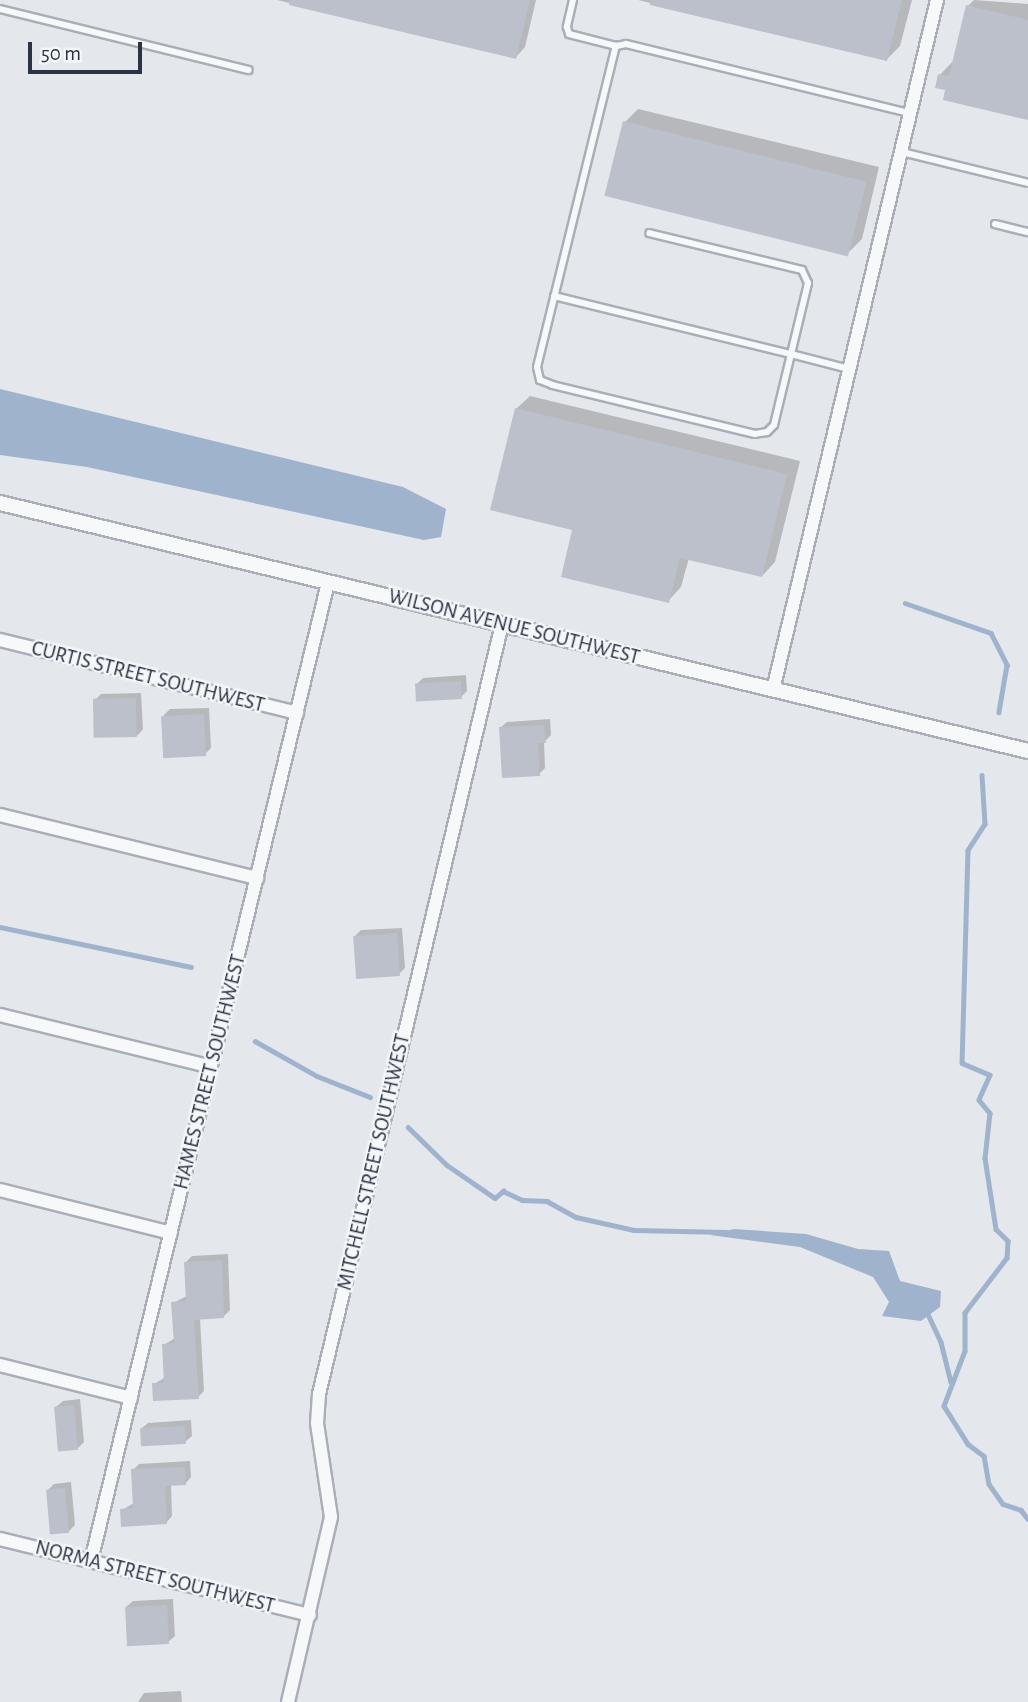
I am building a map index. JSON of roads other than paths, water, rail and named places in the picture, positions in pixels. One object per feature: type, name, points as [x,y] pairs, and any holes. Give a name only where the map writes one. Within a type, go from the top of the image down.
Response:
[{"type":"street","points":[[773,690],[937,0]]},
{"type":"street","name":"WILSON AVENUE SOUTHWEST","points":[[0,503],[1028,751]]},
{"type":"street","name":"HAMES STREET SOUTHWEST","points":[[91,1561],[328,583]]},
{"type":"street","name":"MITCHELL STREET SOUTHWEST","points":[[288,1702],[331,1517],[317,1423],[319,1394],[502,624]]},
{"type":"street","name":"CURTIS STREET SOUTHWEST","points":[[0,640],[297,713]]},
{"type":"street","points":[[0,815],[257,878]]},
{"type":"street","points":[[0,1015],[211,1068]]},
{"type":"street","points":[[0,1190],[171,1233]]},
{"type":"street","points":[[0,1365],[131,1398]]},
{"type":"street","name":"NORMA STREET SOUTHWEST","points":[[0,1539],[310,1615]]},
{"type":"lane","points":[[573,0],[566,27],[569,34],[616,46],[626,44],[910,113]]},
{"type":"lane","points":[[0,9],[249,70]]},
{"type":"lane","points":[[616,46],[537,375],[540,380],[566,388],[755,434],[767,432],[774,425],[808,283],[802,270],[649,233]]},
{"type":"lane","points":[[902,152],[1028,183]]},
{"type":"lane","points":[[995,223],[1028,232]]},
{"type":"lane","points":[[554,296],[850,369]]},
{"type":"water","points":[[0,389],[403,487],[446,509],[441,537],[424,540],[87,467],[0,455]]},
{"type":"water","points":[[734,1229],[806,1234],[858,1249],[889,1251],[900,1281],[941,1291],[940,1307],[921,1321],[882,1316],[889,1302],[873,1277],[800,1247],[710,1235]]},
{"type":"waterway","points":[[905,603],[991,633],[1007,665],[999,712]]},
{"type":"waterway","points":[[982,775],[985,824],[968,850],[962,1063],[990,1075],[979,1100],[990,1113],[985,1158],[996,1229],[1008,1241],[1007,1258],[965,1313],[965,1351],[944,1406],[968,1444],[984,1456],[989,1484],[1003,1504],[1021,1510],[1028,1519]]},
{"type":"waterway","points":[[0,927],[191,967]]},
{"type":"waterway","points":[[255,1041],[317,1076],[370,1097]]},
{"type":"waterway","points":[[408,1127],[447,1165],[495,1198],[503,1191],[522,1200],[547,1201],[576,1217],[634,1230],[726,1232]]},
{"type":"waterway","points":[[927,1312],[941,1342],[951,1382]]}]
